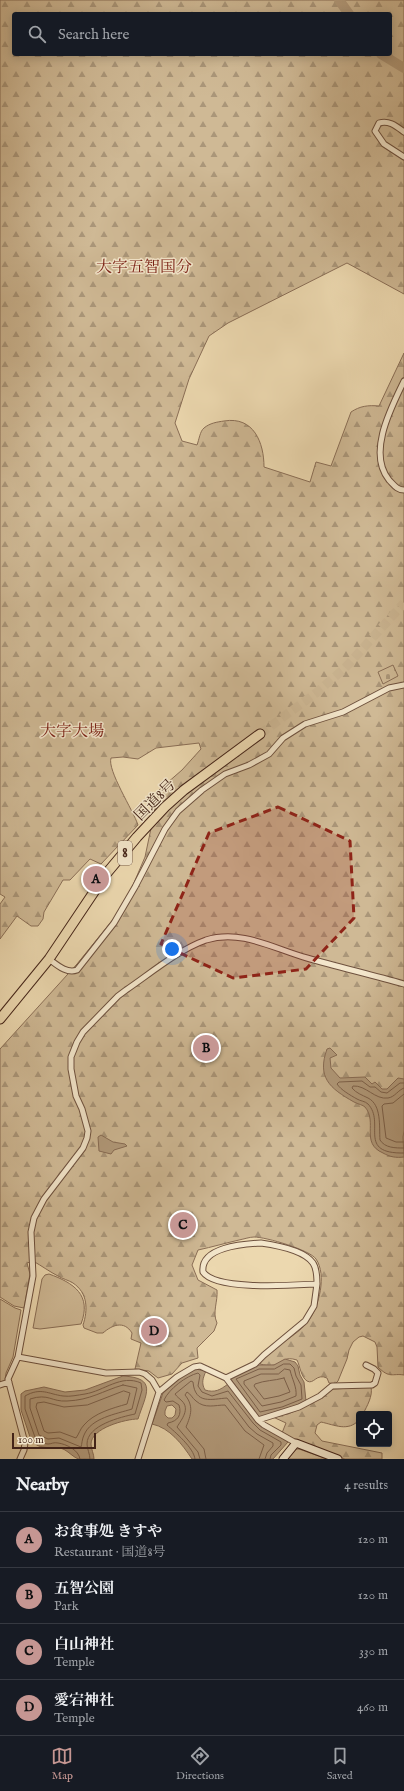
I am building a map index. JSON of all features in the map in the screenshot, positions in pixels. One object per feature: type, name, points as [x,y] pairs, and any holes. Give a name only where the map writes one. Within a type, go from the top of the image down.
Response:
[{"type":"highway","name":"国道8号","points":[[0,1019],[49,959],[106,874],[165,807],[204,774],[260,734]]},
{"type":"street","points":[[404,132],[394,124],[384,121],[379,123],[375,131],[384,144],[404,157]]},
{"type":"street","points":[[404,381],[384,428],[380,444],[380,456],[384,474],[400,490],[404,490]]},
{"type":"street","points":[[49,959],[61,967],[73,971],[80,966],[114,923],[135,887],[165,829],[178,811],[202,790],[225,774],[249,765],[269,754],[283,738],[305,724],[343,712],[389,688],[404,686]]},
{"type":"street","points":[[20,1459],[25,1443],[8,1382],[9,1375],[18,1357],[33,1276],[31,1239],[34,1218],[44,1199],[83,1148],[87,1138],[88,1131],[82,1109],[76,1096],[71,1069],[71,1057],[83,1032],[118,996],[189,948],[208,940],[225,937],[250,939],[304,957],[404,984]]},
{"type":"street","points":[[226,1378],[255,1364],[305,1322],[314,1306],[317,1284],[317,1276],[313,1262],[300,1253],[272,1244],[261,1243],[236,1245],[209,1256],[204,1260],[202,1266],[205,1275],[242,1286],[317,1284]]},
{"type":"street","points":[[18,1357],[106,1373],[139,1372],[145,1374],[152,1380],[159,1392]]},
{"type":"street","points":[[258,1420],[299,1407],[320,1396],[332,1386],[372,1385],[375,1383],[378,1373],[366,1365]]},
{"type":"street","points":[[138,1459],[159,1392],[177,1377],[194,1367],[200,1366],[226,1378],[258,1420],[264,1425],[296,1443],[338,1459]]},
{"type":"street","points":[[0,1385],[8,1382]]},
{"type":"street","points":[[283,1459],[296,1443]]},
{"type":"highlighted area","points":[[278,807],[350,841],[354,918],[306,969],[233,978],[161,944],[209,833]]},
{"type":"green space","points":[[0,0],[404,0],[404,294],[347,263],[228,323],[209,336],[189,379],[175,423],[182,441],[197,445],[202,431],[209,425],[224,421],[243,423],[250,427],[259,441],[264,458],[264,467],[310,482],[316,462],[331,466],[351,412],[364,406],[379,406],[404,353],[404,1375],[391,1375],[382,1371],[378,1367],[377,1347],[375,1342],[363,1336],[359,1337],[353,1342],[338,1381],[335,1384],[329,1383],[327,1378],[323,1377],[320,1377],[312,1382],[307,1381],[302,1374],[297,1360],[287,1359],[272,1365],[260,1364],[268,1353],[298,1332],[309,1320],[319,1299],[321,1273],[316,1259],[312,1255],[297,1248],[260,1238],[254,1237],[198,1250],[192,1265],[198,1280],[217,1290],[215,1315],[217,1323],[214,1331],[197,1348],[198,1358],[182,1363],[172,1374],[158,1378],[149,1371],[135,1369],[141,1343],[131,1339],[132,1333],[129,1329],[125,1326],[118,1325],[103,1333],[97,1333],[84,1328],[83,1325],[86,1314],[86,1302],[82,1292],[73,1283],[33,1261],[27,1263],[30,1274],[24,1308],[14,1306],[0,1297],[0,1049],[77,964],[115,917],[130,892],[145,857],[159,790],[182,770],[201,749],[199,743],[156,748],[138,759],[123,757],[111,758],[111,764],[116,781],[138,825],[101,864],[90,859],[70,880],[63,880],[44,912],[43,919],[38,926],[31,926],[17,916],[0,939],[0,904],[5,897],[0,894]]},
{"type":"green space","points":[[393,665],[398,676],[383,684],[378,672]]},
{"type":"green space","points":[[49,1274],[73,1286],[82,1298],[84,1314],[81,1324],[40,1329],[33,1328],[42,1279],[45,1275]]},
{"type":"green space","points":[[0,1299],[21,1310],[13,1357],[6,1373],[5,1381],[0,1383]]},
{"type":"green space","points":[[371,1387],[371,1394],[364,1411],[356,1411],[355,1424],[341,1427],[321,1422],[317,1425],[315,1433],[322,1441],[382,1453],[382,1459],[345,1459],[299,1442],[282,1433],[286,1423],[273,1417],[288,1414],[302,1408],[333,1389]]},
{"type":"green space","points":[[296,1449],[299,1449],[327,1459],[287,1459]]},
{"type":"water","points":[[330,1048],[337,1055],[330,1058],[331,1068],[340,1078],[365,1077],[372,1084],[375,1082],[382,1089],[387,1089],[398,1078],[404,1079],[404,1157],[391,1156],[376,1149],[372,1144],[369,1113],[365,1107],[345,1097],[327,1081],[323,1067],[327,1049]]},
{"type":"water","points":[[101,1135],[113,1142],[125,1144],[127,1146],[114,1150],[111,1154],[99,1151],[98,1137]]},
{"type":"water","points":[[285,1359],[295,1362],[298,1366],[300,1375],[304,1382],[306,1401],[298,1406],[259,1418],[230,1378],[257,1365],[274,1365]]},
{"type":"water","points":[[195,1369],[206,1371],[203,1378],[203,1385],[205,1390],[209,1391],[217,1390],[228,1384],[271,1431],[288,1442],[273,1459],[192,1459],[175,1437],[164,1429],[152,1424],[163,1393],[183,1376]],"holes":[[[172,1405],[176,1409],[175,1415],[172,1418],[168,1418],[165,1415],[167,1406]]]},
{"type":"water","points":[[123,1376],[134,1377],[141,1380],[145,1384],[147,1389],[144,1402],[138,1419],[118,1423],[97,1433],[91,1444],[94,1459],[79,1459],[63,1449],[39,1446],[31,1440],[21,1410],[21,1394],[25,1391],[44,1387],[65,1392],[85,1390]]},
{"type":"waterway","points":[[339,0],[348,12]]},
{"type":"waterway","points":[[384,56],[404,68]]},
{"type":"tunnel","points":[[260,734],[316,693],[345,668],[404,603]]},
{"type":"place","name":"お食事処 きすや","points":[[96,879]]},
{"type":"place","name":"五智公園","points":[[206,1048]]},
{"type":"place","name":"白山神社","points":[[183,1225]]},
{"type":"place","name":"愛宕神社","points":[[154,1331]]},
{"type":"district","name":"大字五智国分","points":[[144,268]]},
{"type":"district","name":"大字大場","points":[[72,732]]}]
